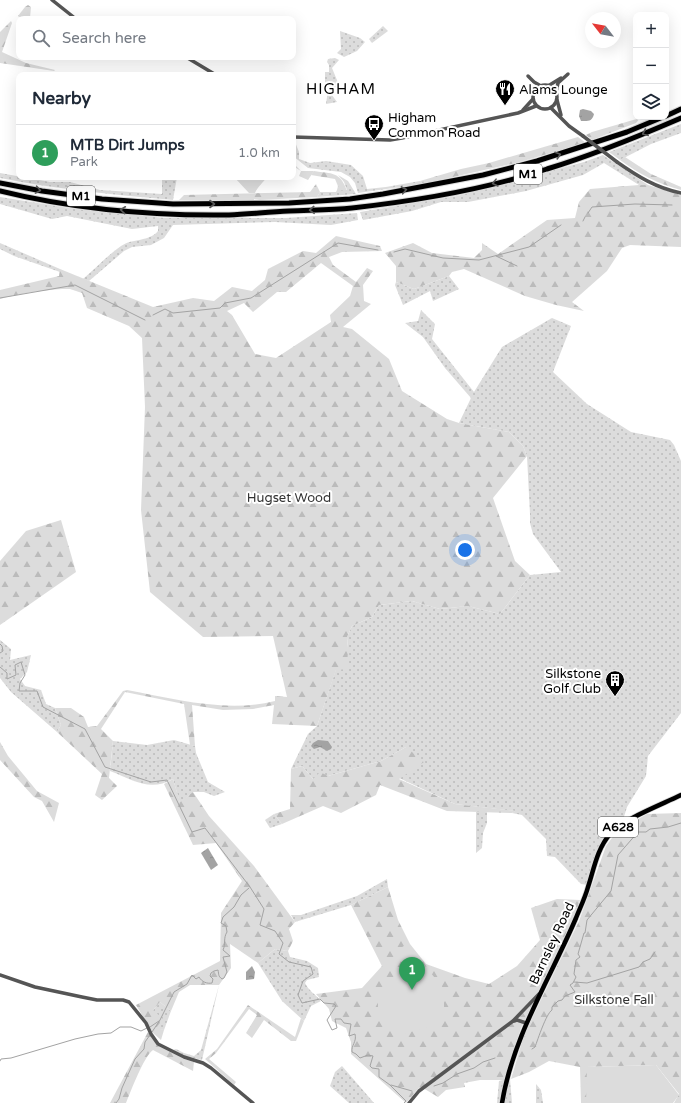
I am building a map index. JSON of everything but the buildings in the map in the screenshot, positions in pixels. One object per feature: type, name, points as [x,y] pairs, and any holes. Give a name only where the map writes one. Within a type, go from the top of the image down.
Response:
[{"type":"highway","name":"M1","points":[[669,114],[681,110]]},
{"type":"highway","name":"M1","points":[[0,192],[55,203],[162,213],[230,215],[351,208],[476,187],[546,170],[619,144],[681,118]]},
{"type":"highway","name":"M1","points":[[0,182],[42,191],[102,199],[163,204],[289,204],[350,199],[483,175],[537,161],[627,132],[656,120]]},
{"type":"highway","name":"Barnsley Road","points":[[541,992],[561,952],[588,888],[599,853],[610,834],[622,824],[681,795]]},
{"type":"highway","name":"A628","points":[[502,1103],[509,1072],[521,1034],[541,992]]},
{"type":"street","points":[[52,0],[72,16]]},
{"type":"street","points":[[191,60],[211,72]]},
{"type":"street","points":[[548,86],[568,74],[558,83],[556,89],[560,114],[564,122]]},
{"type":"street","points":[[535,91],[528,76],[541,86],[548,86],[555,90],[556,93]]},
{"type":"street","points":[[520,112],[533,99],[535,91],[541,86]]},
{"type":"street","points":[[533,99],[536,106],[542,109],[551,108],[564,122],[642,179],[681,193]]},
{"type":"street","points":[[551,108],[557,100]]},
{"type":"street","points":[[296,137],[390,140],[520,112],[536,106]]},
{"type":"street","points":[[0,975],[35,987],[82,997],[97,1000],[123,1000],[129,1002],[146,1023],[158,1044],[184,1057],[203,1063],[253,1103]]},
{"type":"street","name":"Barnsley Road","points":[[409,1103],[419,1091],[513,1021],[541,992]]},
{"type":"street","points":[[513,1021],[517,1020],[526,1024]]},
{"type":"green space","points":[[28,5],[31,7],[30,16],[18,16]]},
{"type":"green space","points":[[11,21],[12,23],[2,52],[16,58],[16,60],[55,70],[0,63],[0,32]]},
{"type":"green space","points":[[383,26],[388,31],[372,43],[369,39]]},
{"type":"green space","points":[[340,31],[360,38],[365,42],[357,51],[344,57],[337,53],[341,49]]},
{"type":"green space","points":[[335,58],[339,60],[332,68],[339,85],[329,91],[337,102],[326,104],[328,90],[325,88],[325,72],[329,72],[329,65],[327,62],[328,59]]},
{"type":"green space","points":[[633,120],[638,120],[636,123],[592,140],[586,135]]},
{"type":"green space","points":[[681,124],[681,133],[651,144],[620,160],[609,152]]},
{"type":"green space","points":[[578,137],[586,143],[516,163],[422,184],[420,181],[461,169],[489,163]]},
{"type":"green space","points":[[296,144],[299,152],[299,159],[310,163],[326,161],[351,165],[363,176],[367,189],[420,181],[422,184],[358,193],[355,183],[350,177],[341,172],[308,168],[296,158]]},
{"type":"green space","points":[[603,155],[648,185],[639,185],[604,163],[583,175],[526,191],[468,202],[441,202],[412,211],[363,220],[360,212],[457,196],[584,162]]},
{"type":"green space","points":[[625,157],[651,174],[681,187],[681,190],[664,185],[634,170],[620,160]]},
{"type":"green space","points":[[301,171],[314,171],[308,180],[299,176]]},
{"type":"green space","points":[[314,171],[331,173],[335,175],[341,180],[347,191],[337,190],[338,186],[335,179],[311,175]]},
{"type":"green space","points":[[0,173],[16,176],[16,180],[70,182],[100,190],[162,194],[162,180],[176,180],[173,200],[108,194],[0,178]]},
{"type":"green space","points":[[338,175],[348,181],[356,194],[317,197],[320,192],[347,190],[344,182]]},
{"type":"green space","points":[[237,180],[265,180],[255,193],[249,193]]},
{"type":"green space","points":[[316,184],[320,192],[317,197],[260,200],[179,200],[184,195],[310,192]]},
{"type":"green space","points":[[648,185],[681,195],[681,247],[630,245],[622,248],[607,271],[572,302],[584,311],[525,296],[464,269],[452,272],[449,276],[414,289],[396,282],[396,266],[385,253],[413,243],[432,253],[474,258],[482,250],[482,243],[498,254],[547,220],[575,218],[579,202],[590,189]]},
{"type":"green space","points":[[0,197],[69,208],[165,218],[286,218],[357,213],[358,220],[331,225],[275,222],[173,225],[164,238],[151,245],[132,247],[124,251],[89,281],[83,279],[107,257],[121,246],[150,237],[158,231],[158,226],[132,229],[67,216],[52,219],[0,204]]},
{"type":"green space","name":"Hugset Wood","points":[[336,236],[380,246],[382,251],[342,252],[329,257],[333,265],[356,282],[367,268],[373,271],[363,285],[364,301],[371,304],[343,327],[352,329],[389,359],[402,391],[447,419],[459,423],[509,432],[523,446],[527,456],[493,498],[515,561],[530,575],[500,614],[468,606],[440,609],[412,601],[379,605],[372,617],[352,626],[347,637],[347,669],[336,670],[317,726],[272,724],[274,705],[253,709],[223,710],[192,705],[195,746],[190,745],[184,704],[125,692],[101,729],[113,741],[109,778],[117,786],[102,800],[95,795],[102,774],[57,732],[61,725],[55,708],[71,708],[84,717],[88,727],[97,726],[123,691],[127,690],[182,701],[238,706],[275,701],[275,696],[287,697],[273,636],[203,637],[150,592],[141,510],[145,407],[142,338],[129,326],[87,308],[82,293],[70,289],[45,290],[0,299],[0,290],[59,276],[60,269],[153,307],[193,298],[214,301],[232,287],[252,291],[265,280],[268,269],[303,251],[316,253]],"holes":[[[321,263],[353,286],[350,296],[330,315],[331,322],[276,358],[255,354],[232,315],[227,311],[244,303],[253,312],[277,292],[286,292]]]},
{"type":"green space","points":[[0,243],[60,269],[60,272],[14,256],[0,249]]},
{"type":"green space","points":[[449,276],[459,289],[433,301],[430,291],[403,305],[395,285],[396,282],[414,289]]},
{"type":"green space","points":[[421,310],[435,324],[432,339],[474,392],[502,347],[552,318],[571,326],[553,372],[587,404],[631,432],[670,440],[674,445],[681,461],[681,713],[648,756],[646,776],[627,807],[623,820],[609,832],[588,885],[581,884],[555,857],[547,856],[546,839],[522,815],[512,813],[515,811],[455,804],[399,778],[406,747],[381,761],[313,779],[302,766],[291,769],[308,734],[317,726],[336,669],[348,648],[347,637],[352,626],[372,617],[379,605],[412,601],[440,609],[468,606],[500,614],[530,575],[561,572],[533,534],[530,523],[527,456],[523,446],[509,432],[459,423],[471,398],[445,368],[423,337],[405,323],[418,321]]},
{"type":"green space","points":[[61,520],[76,572],[0,625],[0,561],[26,531]]},
{"type":"green space","points":[[0,640],[11,649],[10,660],[31,655],[27,672],[20,679],[25,686],[41,690],[46,704],[55,708],[61,725],[57,732],[11,692],[0,678]]},
{"type":"green space","points":[[174,740],[195,746],[196,753],[208,782],[225,792],[214,796],[204,792],[193,792],[180,803],[173,779],[165,783],[149,785],[134,781],[110,771],[113,741],[147,745]]},
{"type":"green space","points":[[0,742],[8,756],[37,791],[59,803],[54,822],[42,801],[34,797],[0,760]]},
{"type":"green space","points":[[406,747],[424,762],[399,779],[455,804],[516,811],[512,813],[447,811],[380,785],[376,795],[341,813],[323,806],[282,824],[274,814],[290,809],[291,769],[302,766],[313,779],[320,772],[328,776],[381,761]]},
{"type":"green space","points":[[173,779],[180,802],[193,792],[209,816],[254,866],[295,922],[289,929],[293,941],[288,951],[275,949],[258,963],[230,944],[231,968],[219,985],[190,985],[179,992],[171,1011],[160,1002],[153,1010],[163,1019],[156,1028],[164,1030],[161,1040],[153,1033],[136,1005],[220,961],[221,913],[242,881],[216,843],[193,845],[164,784]]},
{"type":"green space","points":[[476,812],[487,812],[487,823],[483,833],[482,848],[476,853]]},
{"type":"green space","name":"Silkstone Fall","points":[[681,813],[681,1103],[674,1103],[679,1094],[656,1065],[587,1067],[587,1103],[581,1103],[580,1067],[549,1061],[529,1072],[511,1079],[524,1035],[579,921],[606,846],[617,831],[647,814]]},
{"type":"green space","points":[[274,814],[282,824],[270,828],[265,820]]},
{"type":"green space","points":[[387,879],[388,887],[351,905],[295,922],[291,915],[301,915],[357,896]]},
{"type":"green space","points":[[388,887],[398,920],[410,944],[426,964],[465,978],[489,984],[517,966],[540,940],[531,908],[557,899],[580,900],[574,919],[521,1028],[504,1080],[480,1080],[464,1083],[465,1087],[446,1090],[438,1097],[423,1088],[419,1088],[406,1103],[351,1054],[351,1042],[346,1028],[332,1021],[329,1009],[316,994],[362,988],[382,966],[351,905]]},
{"type":"green space","points":[[407,944],[444,989],[444,1023],[402,1034],[378,1011],[378,992],[411,968],[399,949]]},
{"type":"green space","points":[[275,949],[288,951],[290,957],[307,961],[318,968],[319,977],[307,980],[305,983],[321,1001],[311,1006],[304,1021],[282,1001],[258,963]]},
{"type":"green space","points":[[219,985],[202,1060],[184,1056],[173,1050],[176,1049],[194,1056],[201,1050]]},
{"type":"green space","points":[[160,1002],[171,1011],[164,1030],[156,1029],[153,1010]]},
{"type":"green space","points":[[248,1005],[295,1037],[301,1018],[304,1021],[296,1041],[291,1041],[264,1020],[252,1038],[246,1033],[257,1015],[249,1009],[216,1053],[209,1059],[236,1082],[234,1085],[205,1059],[217,1049]]},
{"type":"green space","points":[[148,1032],[158,1046],[184,1059],[194,1062],[193,1071],[153,1050],[142,1066],[126,1103],[110,1103]]},
{"type":"green space","points":[[656,1065],[679,1095],[673,1103],[586,1103],[587,1067]]},
{"type":"green space","points":[[342,1066],[374,1103],[349,1103],[330,1086],[335,1072]]},
{"type":"green space","points":[[510,1079],[512,1103],[497,1103],[499,1081]]},
{"type":"green space","points":[[536,1084],[541,1090],[543,1103],[536,1103]]},
{"type":"water","points":[[583,109],[591,111],[594,114],[591,120],[581,121],[579,116],[580,110]]},
{"type":"water","points":[[318,740],[328,741],[332,747],[331,749],[327,751],[320,747],[314,749],[311,746]]},
{"type":"water","points":[[208,848],[218,865],[211,870],[201,853]]},
{"type":"water","points":[[252,966],[255,972],[254,979],[246,980],[246,972]]},
{"type":"waterway","points":[[588,213],[592,207],[635,204],[672,205]]},
{"type":"waterway","points":[[583,221],[585,217]]},
{"type":"waterway","points":[[394,252],[405,249],[443,258],[479,260],[529,247],[561,225]]},
{"type":"waterway","points":[[153,315],[165,309],[173,313],[220,308],[225,303],[251,298],[338,243],[378,250]]},
{"type":"waterway","points":[[496,256],[517,266]]},
{"type":"waterway","points":[[0,298],[75,285],[145,320]]},
{"type":"waterway","points":[[0,644],[3,651],[0,653]]},
{"type":"waterway","points":[[0,667],[7,673],[7,679],[16,675],[15,665],[21,662],[25,675],[20,683],[19,691],[37,691],[43,707],[85,729],[105,767],[151,782],[167,780],[192,832],[205,828],[250,887],[264,909],[260,925],[275,931],[283,943],[279,954],[289,962],[311,967],[313,974],[303,981],[298,995],[302,1003],[320,999],[324,1003],[334,1004],[336,1006],[327,1020],[332,1030],[337,1028],[335,1019],[341,1019],[344,1023],[351,1024],[349,1036],[355,1034],[352,1052],[360,1058],[368,1055],[373,1056],[370,1066],[372,1068],[379,1069],[379,1077],[390,1085],[406,1101],[404,1103]]},
{"type":"waterway","points":[[532,1049],[535,1047],[552,1007],[565,996],[575,992],[570,985],[576,977],[574,974],[576,960],[580,957],[578,954],[585,933],[587,920],[611,891],[618,855],[638,832],[646,832],[650,829],[668,827],[681,823]]},
{"type":"waterway","points":[[152,1032],[160,1020],[174,992],[187,984],[192,975],[196,979],[199,977],[205,982],[212,983],[213,979],[210,976],[211,973],[218,970],[220,977],[222,979],[224,978],[227,972],[223,957],[230,956],[223,950],[227,932],[226,926],[221,923],[223,917],[234,907],[241,895],[249,888]]},
{"type":"waterway","points":[[574,982],[587,983],[639,967],[643,962],[650,959],[655,952]]},
{"type":"waterway","points":[[150,1027],[159,1021]]},
{"type":"waterway","points":[[0,1061],[1,1059],[11,1058],[75,1039],[111,1033],[120,1027],[131,1027],[141,1031],[147,1028]]},
{"type":"waterway","points":[[116,1103],[135,1059],[144,1049],[145,1042],[150,1035]]},
{"type":"waterway","points":[[434,1086],[443,1083],[457,1074],[474,1068],[483,1062],[495,1058]]},
{"type":"waterway","points":[[391,1085],[412,1091]]},
{"type":"place","name":"Alams Lounge","points":[[505,106]]},
{"type":"place","name":"Higham Common Road","points":[[374,141]]},
{"type":"place","name":"Silkstone Golf Club","points":[[615,697]]},
{"type":"place","name":"MTB Dirt Jumps","points":[[412,990]]},
{"type":"district","name":"HIGHAM","points":[[341,89]]}]
